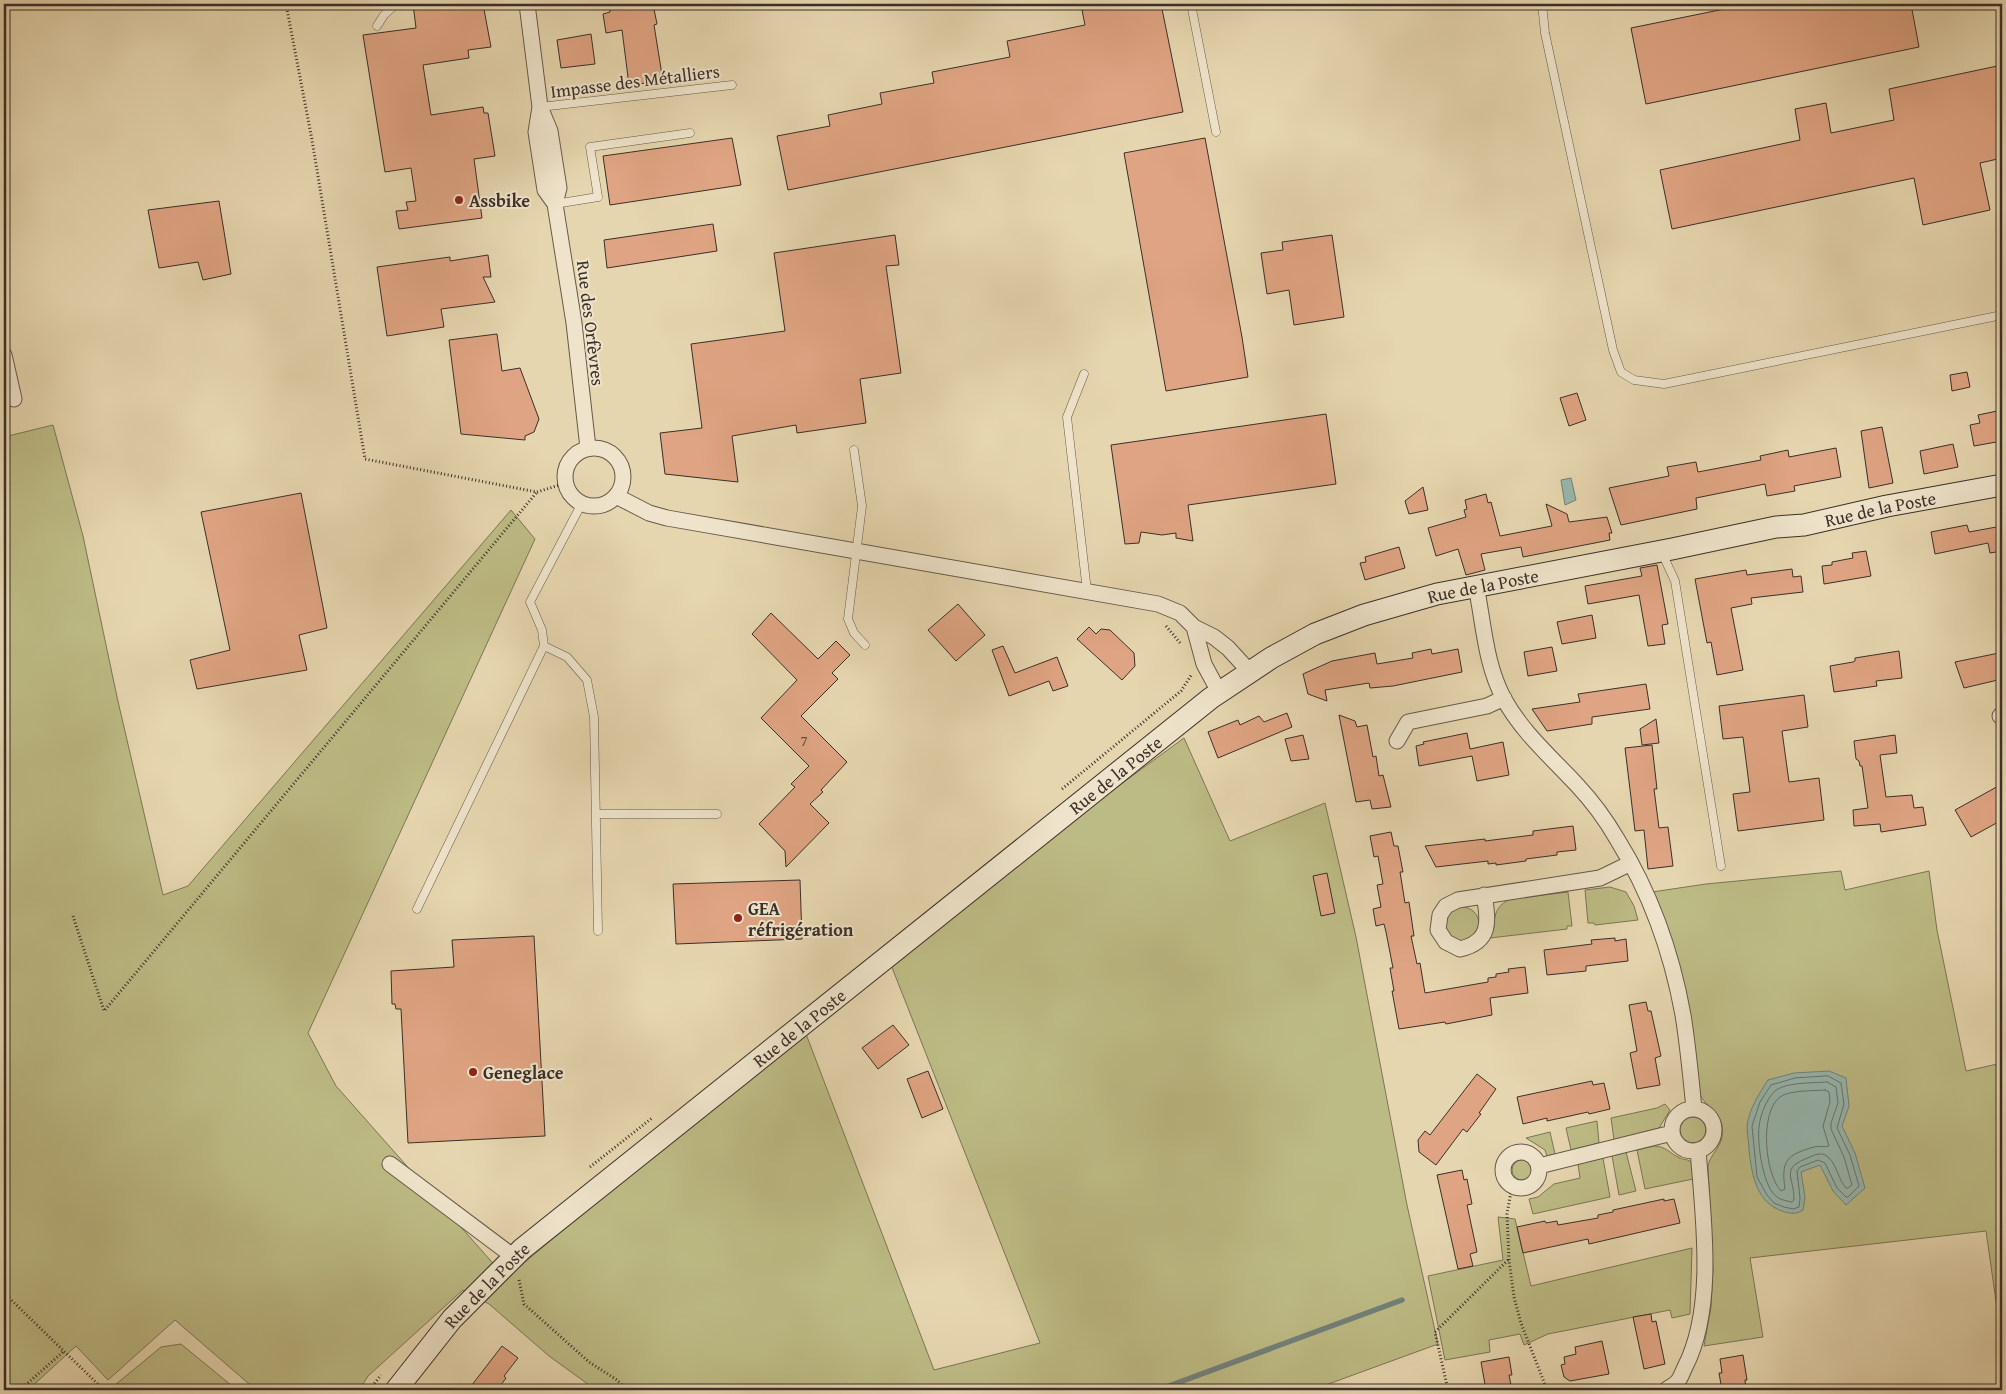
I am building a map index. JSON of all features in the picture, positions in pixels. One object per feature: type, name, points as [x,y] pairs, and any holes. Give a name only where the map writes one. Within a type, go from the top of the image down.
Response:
[{"type":"street","name":"Rue des Orfèvres","points":[[527,4],[540,107],[536,132],[545,190],[556,204],[574,323],[588,448]]},
{"type":"street","points":[[4,355],[14,399]]},
{"type":"street","points":[[588,448],[605,450],[613,455],[619,462],[622,470],[623,479],[616,496],[600,505],[582,503],[569,491],[566,483],[567,465],[572,458],[588,448]]},
{"type":"street","name":"Rue de la Poste","points":[[396,1390],[452,1319],[514,1257],[882,960],[1219,692],[1296,644],[1340,624],[1413,601],[1476,586],[1776,527],[1804,525],[1887,506],[2002,485]]},
{"type":"street","points":[[616,496],[649,513],[667,518],[858,550],[1169,607],[1180,613],[1194,628],[1214,637],[1228,648],[1250,672]]},
{"type":"street","points":[[1476,586],[1486,652],[1504,698],[1523,727],[1578,786],[1599,812],[1631,863],[1645,890],[1683,1014],[1694,1109]]},
{"type":"street","points":[[1194,628],[1204,664],[1219,692]]},
{"type":"street","points":[[1397,741],[1408,722],[1487,706],[1504,698]]},
{"type":"street","points":[[1484,895],[1600,878],[1631,863]]},
{"type":"street","points":[[1694,1109],[1706,1114],[1713,1125],[1714,1131],[1709,1143],[1698,1150],[1684,1149],[1674,1140],[1672,1133],[1675,1119],[1680,1113],[1694,1109]]},
{"type":"street","points":[[1539,1166],[1672,1133]]},
{"type":"street","points":[[1666,1390],[1678,1381],[1693,1353],[1701,1322],[1704,1283],[1703,1225],[1698,1150]]},
{"type":"street","points":[[1516,1153],[1528,1153],[1537,1160],[1539,1166],[1540,1172],[1535,1183],[1524,1189],[1512,1186],[1508,1183],[1503,1172],[1504,1166],[1510,1156],[1516,1153]]},
{"type":"street","points":[[390,1164],[514,1257]]},
{"type":"lane","points":[[377,26],[384,15],[396,4]]},
{"type":"lane","points":[[1191,4],[1216,132]]},
{"type":"lane","points":[[1542,4],[1545,33],[1614,350],[1621,372],[1634,380],[1664,384],[2002,315]]},
{"type":"lane","name":"Impasse des Métalliers","points":[[540,107],[732,85]]},
{"type":"lane","points":[[556,204],[598,197],[590,147],[690,133]]},
{"type":"lane","points":[[1084,374],[1067,417],[1087,591]]},
{"type":"lane","points":[[854,450],[862,506],[848,619],[854,633],[864,645]]},
{"type":"lane","points":[[417,909],[544,646],[542,630],[530,602],[582,503]]},
{"type":"lane","points":[[1661,551],[1675,581],[1721,866]]},
{"type":"lane","points":[[544,646],[567,657],[587,680],[594,717],[598,931]]},
{"type":"lane","points":[[596,814],[716,814]]},
{"type":"path","points":[[286,4],[312,140],[365,459],[537,492],[566,483]]},
{"type":"path","points":[[74,916],[104,1012],[537,492]]},
{"type":"path","points":[[1163,624],[1184,649]]},
{"type":"path","points":[[1190,670],[1191,676]]},
{"type":"path","points":[[1512,1186],[1507,1214],[1509,1260],[1514,1297],[1520,1323],[1547,1390]]},
{"type":"path","points":[[514,1257],[524,1304],[589,1362],[617,1380],[627,1390]]},
{"type":"path","points":[[1448,1390],[1435,1332],[1509,1260]]},
{"type":"path","points":[[4,1293],[104,1390]]},
{"type":"path","points":[[20,1390],[64,1350]]},
{"type":"path","points":[[372,1390],[374,1384]]},
{"type":"shaded area","points":[[53,425],[83,536],[117,697],[163,895],[188,886],[511,510],[535,539],[308,1033],[336,1086],[506,1278],[630,1174],[806,1034],[934,1370],[1040,1343],[891,965],[1035,847],[1184,738],[1230,841],[1325,803],[1356,937],[1407,1205],[1438,1344],[1312,1390],[596,1390],[549,1356],[489,1304],[463,1290],[368,1376],[359,1390],[256,1390],[175,1320],[108,1380],[76,1346],[28,1390],[4,1390],[4,437]]},
{"type":"shaded area","points":[[1841,871],[1845,890],[1929,871],[1937,930],[1966,1071],[2002,1063],[2002,1343],[1986,1231],[1750,1258],[1763,1337],[1704,1346],[1711,1307],[1713,1268],[1708,1166],[1721,1141],[1722,1128],[1718,1116],[1699,1092],[1652,892],[1706,884]]},
{"type":"shaded area","points":[[1610,887],[1626,892],[1634,906],[1638,920],[1595,925],[1594,923],[1588,923],[1585,890]]},
{"type":"shaded area","points":[[1568,892],[1572,926],[1567,926],[1567,929],[1490,938],[1495,916],[1503,903],[1510,899]]},
{"type":"shaded area","points":[[1462,907],[1469,908],[1474,912],[1478,917],[1478,931],[1474,936],[1469,940],[1462,941],[1455,940],[1450,936],[1446,931],[1445,924],[1446,917],[1450,912],[1455,908]]},
{"type":"shaded area","points":[[1665,1104],[1670,1110],[1659,1128],[1614,1140],[1611,1118],[1657,1108]]},
{"type":"shaded area","points":[[1693,1117],[1703,1120],[1706,1130],[1703,1140],[1693,1143],[1683,1140],[1680,1130],[1683,1120]]},
{"type":"shaded area","points":[[1597,1121],[1599,1143],[1571,1150],[1566,1128]]},
{"type":"shaded area","points":[[1550,1132],[1555,1154],[1547,1156],[1545,1150],[1526,1138]]},
{"type":"shaded area","points":[[1654,1146],[1662,1147],[1691,1162],[1693,1179],[1645,1189],[1637,1150]]},
{"type":"shaded area","points":[[1626,1152],[1636,1191],[1619,1195],[1612,1156]]},
{"type":"shaded area","points":[[1603,1158],[1610,1197],[1533,1214],[1529,1199],[1538,1197],[1554,1184],[1580,1178],[1578,1164]]},
{"type":"shaded area","points":[[1522,1160],[1529,1163],[1532,1170],[1529,1177],[1522,1180],[1515,1177],[1512,1170],[1515,1163]]},
{"type":"shaded area","points":[[1498,1217],[1515,1219],[1531,1286],[1692,1248],[1690,1314],[1672,1318],[1670,1310],[1548,1334],[1524,1345],[1520,1334],[1489,1340],[1490,1352],[1445,1360],[1428,1276],[1503,1260]]},
{"type":"shaded area","points":[[181,1344],[237,1390],[120,1390],[115,1385],[161,1347]]},
{"type":"water","points":[[1571,478],[1576,500],[1565,505],[1561,480]]},
{"type":"water","points":[[1829,1071],[1846,1078],[1849,1106],[1842,1126],[1855,1153],[1865,1188],[1846,1205],[1833,1191],[1820,1165],[1801,1172],[1805,1197],[1803,1210],[1794,1213],[1785,1212],[1775,1208],[1768,1202],[1757,1187],[1750,1160],[1748,1120],[1755,1102],[1768,1080],[1794,1073]]},
{"type":"building","points":[[413,4],[483,4],[491,47],[468,50],[469,58],[423,65],[431,115],[483,107],[484,113],[488,113],[495,156],[474,159],[482,218],[399,229],[396,211],[408,210],[406,202],[416,201],[411,168],[385,172],[363,35],[416,28]]},
{"type":"building","points":[[609,4],[653,4],[657,24],[654,25],[663,81],[629,85],[622,30],[606,33],[603,14],[610,12]]},
{"type":"building","points":[[1113,4],[1161,4],[1183,112],[788,190],[777,136],[830,126],[828,115],[882,104],[880,93],[934,83],[932,72],[1010,57],[1007,41],[1085,25],[1082,10]]},
{"type":"building","points":[[1749,4],[1911,4],[1919,47],[1646,104],[1631,28]]},
{"type":"building","points":[[591,34],[595,64],[561,68],[557,40]]},
{"type":"building","points":[[2002,65],[2002,158],[1980,163],[1990,210],[1923,225],[1914,178],[1672,229],[1660,170],[1800,140],[1795,109],[1826,103],[1831,133],[1894,120],[1889,89]]},
{"type":"building","points":[[732,138],[741,185],[610,205],[603,156]]},
{"type":"building","points":[[1205,138],[1248,377],[1166,391],[1124,153]]},
{"type":"building","points":[[219,201],[231,274],[203,280],[198,262],[159,268],[148,210]]},
{"type":"building","points":[[713,224],[717,251],[607,268],[604,240]]},
{"type":"building","points":[[895,235],[899,265],[886,266],[901,373],[860,379],[866,423],[797,433],[796,425],[732,436],[738,482],[665,474],[660,433],[702,428],[691,344],[785,331],[774,253]]},
{"type":"building","points":[[1332,235],[1344,317],[1294,325],[1289,290],[1267,294],[1261,253],[1283,250],[1282,242]]},
{"type":"building","points":[[488,255],[491,277],[483,277],[495,302],[441,309],[444,327],[387,336],[377,267],[450,257],[450,261]]},
{"type":"building","points":[[497,334],[502,371],[520,368],[539,419],[534,432],[525,436],[525,440],[461,434],[449,340]]},
{"type":"building","points":[[1967,372],[1970,387],[1952,391],[1950,375]]},
{"type":"building","points":[[1577,393],[1586,420],[1569,426],[1560,398]]},
{"type":"building","points":[[2002,410],[2002,441],[1974,446],[1970,425],[1980,423],[1978,415]]},
{"type":"building","points":[[1326,414],[1336,484],[1188,505],[1193,541],[1176,538],[1176,533],[1162,535],[1141,532],[1139,543],[1125,544],[1111,445]]},
{"type":"building","points":[[1882,427],[1893,483],[1869,488],[1861,431]]},
{"type":"building","points":[[1953,444],[1958,467],[1924,474],[1920,451]]},
{"type":"building","points":[[1836,448],[1841,477],[1794,486],[1795,491],[1767,496],[1765,484],[1696,498],[1697,509],[1621,525],[1609,488],[1669,476],[1667,467],[1696,462],[1698,472],[1761,460],[1760,456],[1788,450],[1789,457]]},
{"type":"building","points":[[1423,487],[1428,510],[1409,514],[1405,501]]},
{"type":"building","points":[[301,493],[327,628],[299,635],[307,670],[197,689],[190,660],[230,650],[201,512]]},
{"type":"building","points":[[1486,494],[1488,503],[1491,502],[1500,536],[1552,526],[1546,504],[1567,514],[1569,522],[1607,517],[1612,533],[1609,533],[1610,540],[1523,557],[1521,547],[1481,554],[1485,570],[1466,575],[1458,549],[1436,556],[1428,528],[1466,517],[1464,510],[1467,509],[1465,500]]},
{"type":"building","points":[[1967,525],[1969,532],[2002,526],[2002,551],[1990,553],[1988,543],[1935,554],[1931,532]]},
{"type":"building","points":[[1399,547],[1405,568],[1365,580],[1360,563],[1366,562],[1365,557]]},
{"type":"building","points":[[1866,551],[1871,576],[1824,584],[1822,566],[1832,565],[1832,562],[1853,558],[1852,553]]},
{"type":"building","points":[[1657,565],[1668,624],[1662,625],[1665,644],[1648,646],[1639,595],[1588,604],[1585,586],[1642,576],[1640,568]]},
{"type":"building","points":[[1792,569],[1793,577],[1801,576],[1803,592],[1751,598],[1752,604],[1731,608],[1743,670],[1717,675],[1711,642],[1707,643],[1695,579],[1746,570],[1747,575]]},
{"type":"building","points":[[958,604],[985,635],[956,661],[928,630]]},
{"type":"building","name":"GEA réfrigération","points":[[771,613],[818,659],[836,641],[850,655],[832,673],[838,679],[801,716],[847,762],[821,790],[823,792],[810,804],[829,823],[786,867],[785,851],[759,824],[795,787],[791,784],[809,766],[761,718],[797,680],[752,634]]},
{"type":"building","points":[[1592,615],[1596,638],[1562,644],[1557,622]]},
{"type":"building","points":[[1089,627],[1096,634],[1101,629],[1110,630],[1134,653],[1135,666],[1122,680],[1077,639]]},
{"type":"building","points":[[1003,646],[1015,673],[1057,657],[1068,686],[1053,691],[1049,681],[1009,696],[992,650]]},
{"type":"building","points":[[1552,647],[1557,671],[1528,676],[1524,652]]},
{"type":"building","points":[[1431,649],[1432,654],[1458,649],[1462,672],[1393,686],[1370,688],[1369,683],[1325,690],[1327,701],[1308,694],[1303,674],[1332,661],[1375,653],[1377,664],[1413,658],[1412,653]]},
{"type":"building","points":[[1899,651],[1902,678],[1876,681],[1877,686],[1834,692],[1830,666],[1853,662],[1855,658]]},
{"type":"building","points":[[1999,653],[2000,657],[2002,657],[2002,679],[1964,688],[1955,662]]},
{"type":"building","points":[[1646,684],[1650,709],[1592,717],[1592,724],[1547,731],[1532,709],[1580,702],[1578,694]]},
{"type":"building","points":[[1804,695],[1808,727],[1782,731],[1789,782],[1819,778],[1824,820],[1738,831],[1733,794],[1750,792],[1743,737],[1723,739],[1719,706]]},
{"type":"building","points":[[1287,713],[1292,727],[1218,758],[1208,732],[1238,720],[1240,725],[1259,716],[1264,722]]},
{"type":"building","points":[[1339,715],[1355,721],[1357,727],[1367,725],[1373,757],[1376,756],[1379,776],[1383,775],[1391,807],[1372,809],[1370,800],[1356,802]]},
{"type":"building","points":[[1656,719],[1659,743],[1642,745],[1640,729]]},
{"type":"building","points":[[1467,733],[1470,749],[1503,742],[1509,775],[1477,781],[1472,756],[1419,766],[1416,746],[1424,744],[1423,742]]},
{"type":"building","points":[[1303,735],[1309,759],[1291,761],[1285,739]]},
{"type":"building","points":[[1895,735],[1897,753],[1880,755],[1886,797],[1912,795],[1914,808],[1923,807],[1926,825],[1881,832],[1880,824],[1854,826],[1853,810],[1868,808],[1862,766],[1860,766],[1859,761],[1856,759],[1854,741]]},
{"type":"building","points":[[1652,745],[1657,789],[1654,789],[1659,828],[1668,827],[1673,866],[1648,869],[1644,830],[1635,831],[1625,748]]},
{"type":"building","points":[[2002,784],[2002,820],[1971,837],[1955,810]]},
{"type":"building","points":[[1573,826],[1576,850],[1557,852],[1557,855],[1526,859],[1526,861],[1496,865],[1496,863],[1488,864],[1488,861],[1436,867],[1425,846],[1533,835],[1533,831]]},
{"type":"building","points":[[1391,832],[1394,846],[1398,846],[1403,872],[1400,872],[1405,903],[1409,902],[1414,936],[1411,936],[1417,964],[1420,963],[1425,993],[1488,982],[1488,978],[1496,977],[1496,974],[1509,972],[1508,969],[1525,967],[1528,993],[1490,998],[1492,1015],[1446,1024],[1445,1022],[1399,1029],[1392,991],[1394,991],[1390,968],[1393,968],[1386,932],[1384,924],[1376,926],[1373,909],[1381,907],[1377,885],[1383,884],[1378,856],[1374,857],[1370,836]]},
{"type":"building","points":[[1327,873],[1335,913],[1321,916],[1313,876]]},
{"type":"building","name":"GEA réfrigération","points":[[800,880],[802,939],[676,944],[673,884]]},
{"type":"building","name":"Geneglace","points":[[534,936],[545,1136],[408,1143],[401,1009],[396,1009],[395,1004],[392,1004],[391,971],[454,967],[452,940]]},
{"type":"building","points":[[1615,938],[1615,941],[1626,939],[1628,961],[1586,966],[1586,971],[1547,975],[1544,950],[1592,944],[1591,940]]},
{"type":"building","points":[[1646,1002],[1648,1011],[1651,1011],[1661,1056],[1655,1058],[1660,1085],[1637,1089],[1630,1053],[1637,1051],[1629,1005]]},
{"type":"building","points":[[893,1025],[909,1045],[878,1069],[862,1048]]},
{"type":"building","points":[[928,1071],[943,1109],[922,1118],[907,1079]]},
{"type":"building","points":[[1477,1074],[1496,1089],[1479,1113],[1481,1114],[1467,1132],[1463,1129],[1436,1165],[1419,1152],[1418,1140],[1425,1131],[1430,1135]]},
{"type":"building","points":[[1592,1081],[1593,1085],[1604,1083],[1610,1109],[1547,1121],[1547,1118],[1523,1124],[1517,1097]]},
{"type":"building","points":[[1462,1170],[1464,1180],[1467,1179],[1472,1204],[1467,1205],[1477,1252],[1470,1254],[1473,1266],[1458,1269],[1437,1175]]},
{"type":"building","points":[[1664,1199],[1664,1201],[1674,1199],[1680,1223],[1589,1244],[1588,1239],[1523,1253],[1517,1227],[1545,1221],[1546,1223],[1557,1221],[1558,1225],[1598,1218],[1598,1215],[1613,1212],[1613,1210]]},
{"type":"building","points":[[1651,1314],[1652,1322],[1656,1321],[1665,1364],[1644,1369],[1633,1317]]},
{"type":"building","points":[[1602,1341],[1609,1374],[1570,1381],[1564,1377],[1561,1365],[1565,1364],[1564,1357],[1576,1354],[1575,1347]]},
{"type":"building","points":[[502,1346],[518,1358],[504,1376],[506,1378],[497,1390],[468,1390]]},
{"type":"building","points":[[1743,1355],[1747,1380],[1745,1380],[1746,1390],[1722,1390],[1719,1373],[1722,1373],[1720,1359]]},
{"type":"building","points":[[1509,1357],[1512,1375],[1509,1375],[1512,1390],[1486,1390],[1481,1362]]},
{"type":"waterway","points":[[1158,1390],[1402,1300]]},
{"type":"place","name":"Assbike","points":[[459,200]]},
{"type":"place","name":"GEA réfrigération","points":[[738,918]]},
{"type":"place","name":"Geneglace","points":[[473,1072]]}]
